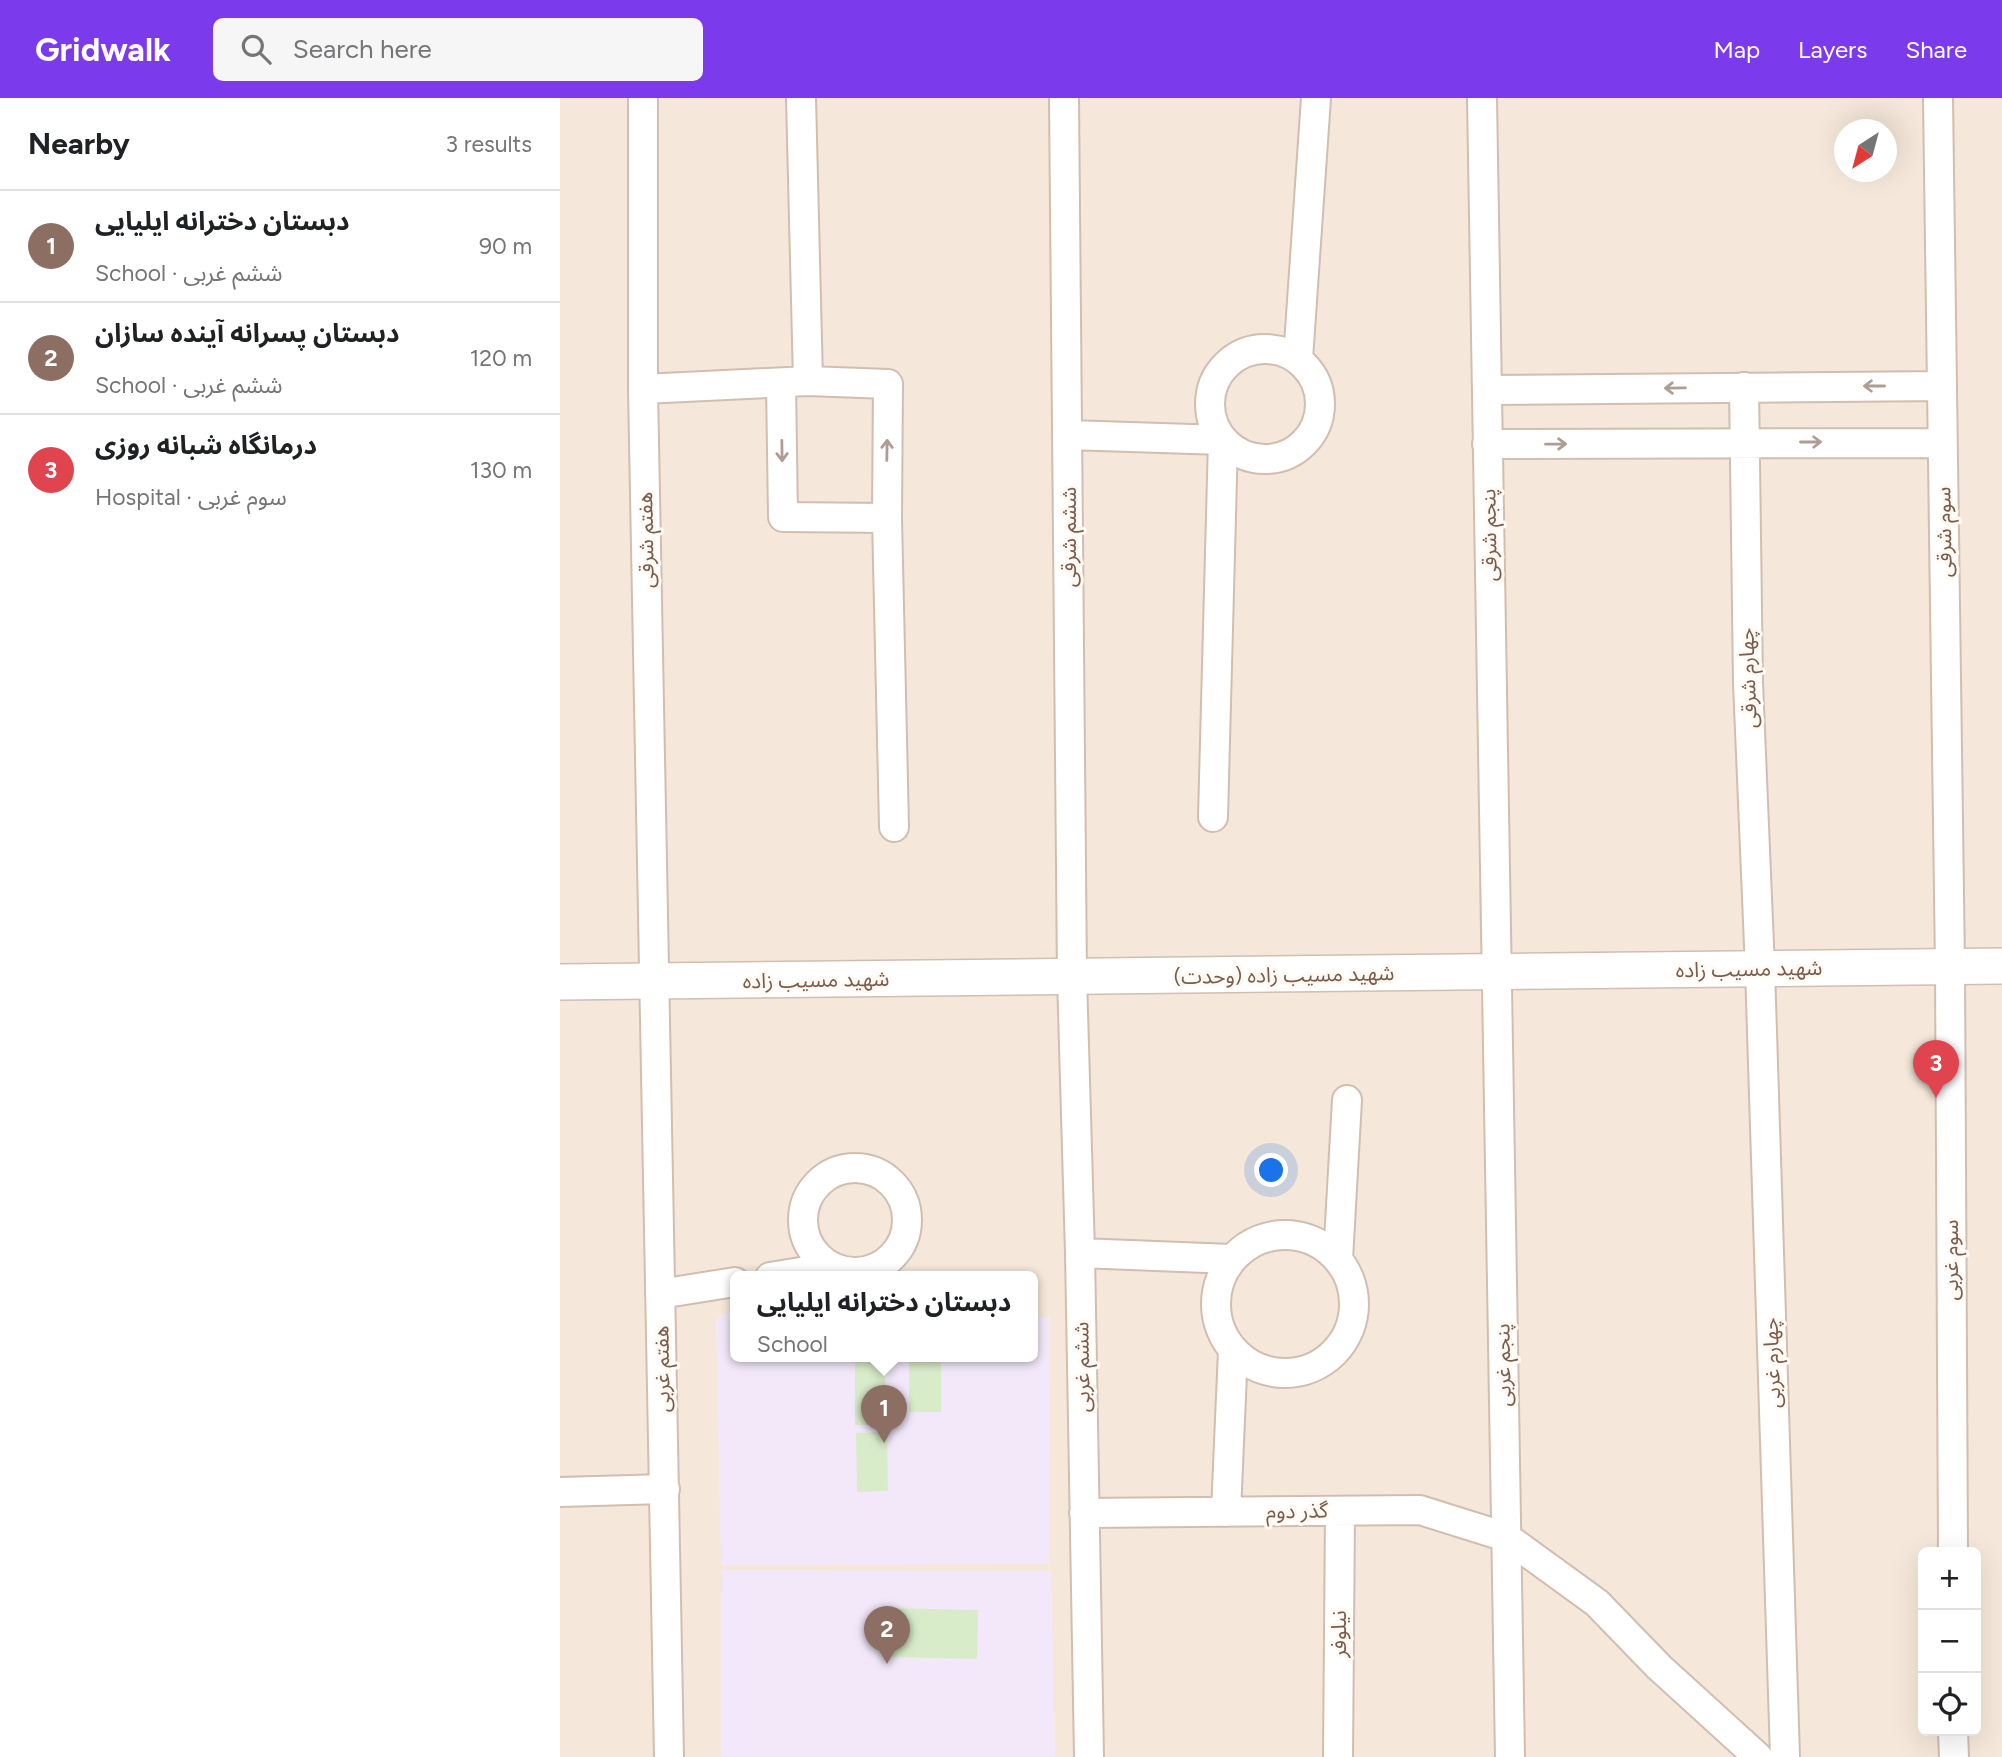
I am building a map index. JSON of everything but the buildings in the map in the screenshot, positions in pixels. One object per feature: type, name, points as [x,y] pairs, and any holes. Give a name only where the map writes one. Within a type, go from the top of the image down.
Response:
[{"type":"street","name":"هفتم شرقی","points":[[643,98],[643,389],[654,982]]},
{"type":"street","points":[[801,98],[795,382],[783,517],[887,519]]},
{"type":"street","name":"ششم شرقی","points":[[1065,98],[1072,977]]},
{"type":"street","points":[[1298,359],[1316,98]]},
{"type":"street","name":"پنجم شرقی","points":[[1482,98],[1495,972]]},
{"type":"street","name":"سوم شرقی","points":[[1938,98],[1950,967]]},
{"type":"street","points":[[1264,349],[1282,352],[1298,359],[1311,373],[1319,390],[1321,409],[1316,427],[1306,443],[1291,454],[1273,460],[1254,459],[1237,452],[1223,440],[1213,425],[1211,390],[1219,373],[1231,360],[1247,352],[1264,349]]},
{"type":"street","points":[[643,389],[795,382],[888,384],[887,519],[894,827]]},
{"type":"street","points":[[1487,390],[1942,386]]},
{"type":"street","name":"چهارم شرقی","points":[[1744,387],[1748,684],[1760,969]]},
{"type":"street","points":[[1068,435],[1223,440]]},
{"type":"street","points":[[1213,817],[1223,440]]},
{"type":"street","points":[[1487,444],[1942,443]]},
{"type":"street","name":"شهید مسیب زاده","points":[[1495,972],[2002,966]]},
{"type":"street","name":"سوم غربی","points":[[1950,967],[1953,1547]]},
{"type":"street","name":"چهارم غربی","points":[[1760,969],[1785,1757]]},
{"type":"street","name":"شهید مسیب زاده (وحدت)","points":[[1072,977],[1495,972]]},
{"type":"street","name":"پنجم غربی","points":[[1495,972],[1510,1757]]},
{"type":"street","name":"شهید مسیب زاده","points":[[560,982],[1072,977]]},
{"type":"street","name":"ششم غربی","points":[[1072,977],[1089,1757]]},
{"type":"street","name":"هفتم غربی","points":[[654,982],[669,1757]]},
{"type":"street","points":[[1338,1259],[1347,1100]]},
{"type":"street","points":[[1284,1234],[1305,1237],[1323,1246],[1338,1259],[1350,1280],[1354,1303],[1351,1327],[1339,1348],[1321,1363],[1298,1372],[1275,1373],[1251,1365],[1233,1350],[1222,1334],[1216,1315],[1215,1295],[1220,1276],[1231,1259],[1246,1246],[1264,1237],[1284,1234]]},
{"type":"street","points":[[1080,1253],[1231,1259]]},
{"type":"street","points":[[806,1271],[831,1267]]},
{"type":"street","points":[[660,1294],[730,1283]]},
{"type":"street","points":[[1226,1512],[1233,1350]]},
{"type":"street","points":[[560,1492],[665,1489]]},
{"type":"street","name":"گذر دوم","points":[[1084,1513],[1420,1510],[1506,1537],[1597,1603],[1659,1667],[1758,1757]]},
{"type":"street","name":"نیلوفر","points":[[1338,1757],[1340,1511]]},
{"type":"street","points":[[1953,1736],[1954,1757]]},
{"type":"shaded area","points":[[560,98],[2002,98],[2002,1757],[560,1757]]},
{"type":"shaded area","points":[[724,1313],[730,1314],[730,1362],[1038,1362],[1038,1317],[1050,1317],[1049,1564],[721,1565],[716,1321]]},
{"type":"shaded area","points":[[722,1570],[1051,1571],[1055,1757],[721,1757]]},
{"type":"green space","points":[[855,1362],[885,1362],[885,1425],[855,1425]]},
{"type":"green space","points":[[909,1362],[941,1362],[941,1412],[909,1412]]},
{"type":"green space","points":[[887,1432],[888,1491],[857,1492],[856,1433]]},
{"type":"green space","points":[[886,1608],[978,1610],[977,1659],[886,1657]]},
{"type":"place","name":"درمانگاه شبانه روزی","points":[[1936,1098]]},
{"type":"place","name":"دبستان دخترانه ایلیایی","points":[[884,1443]]},
{"type":"place","name":"دبستان پسرانه آینده سازان","points":[[887,1664]]}]
